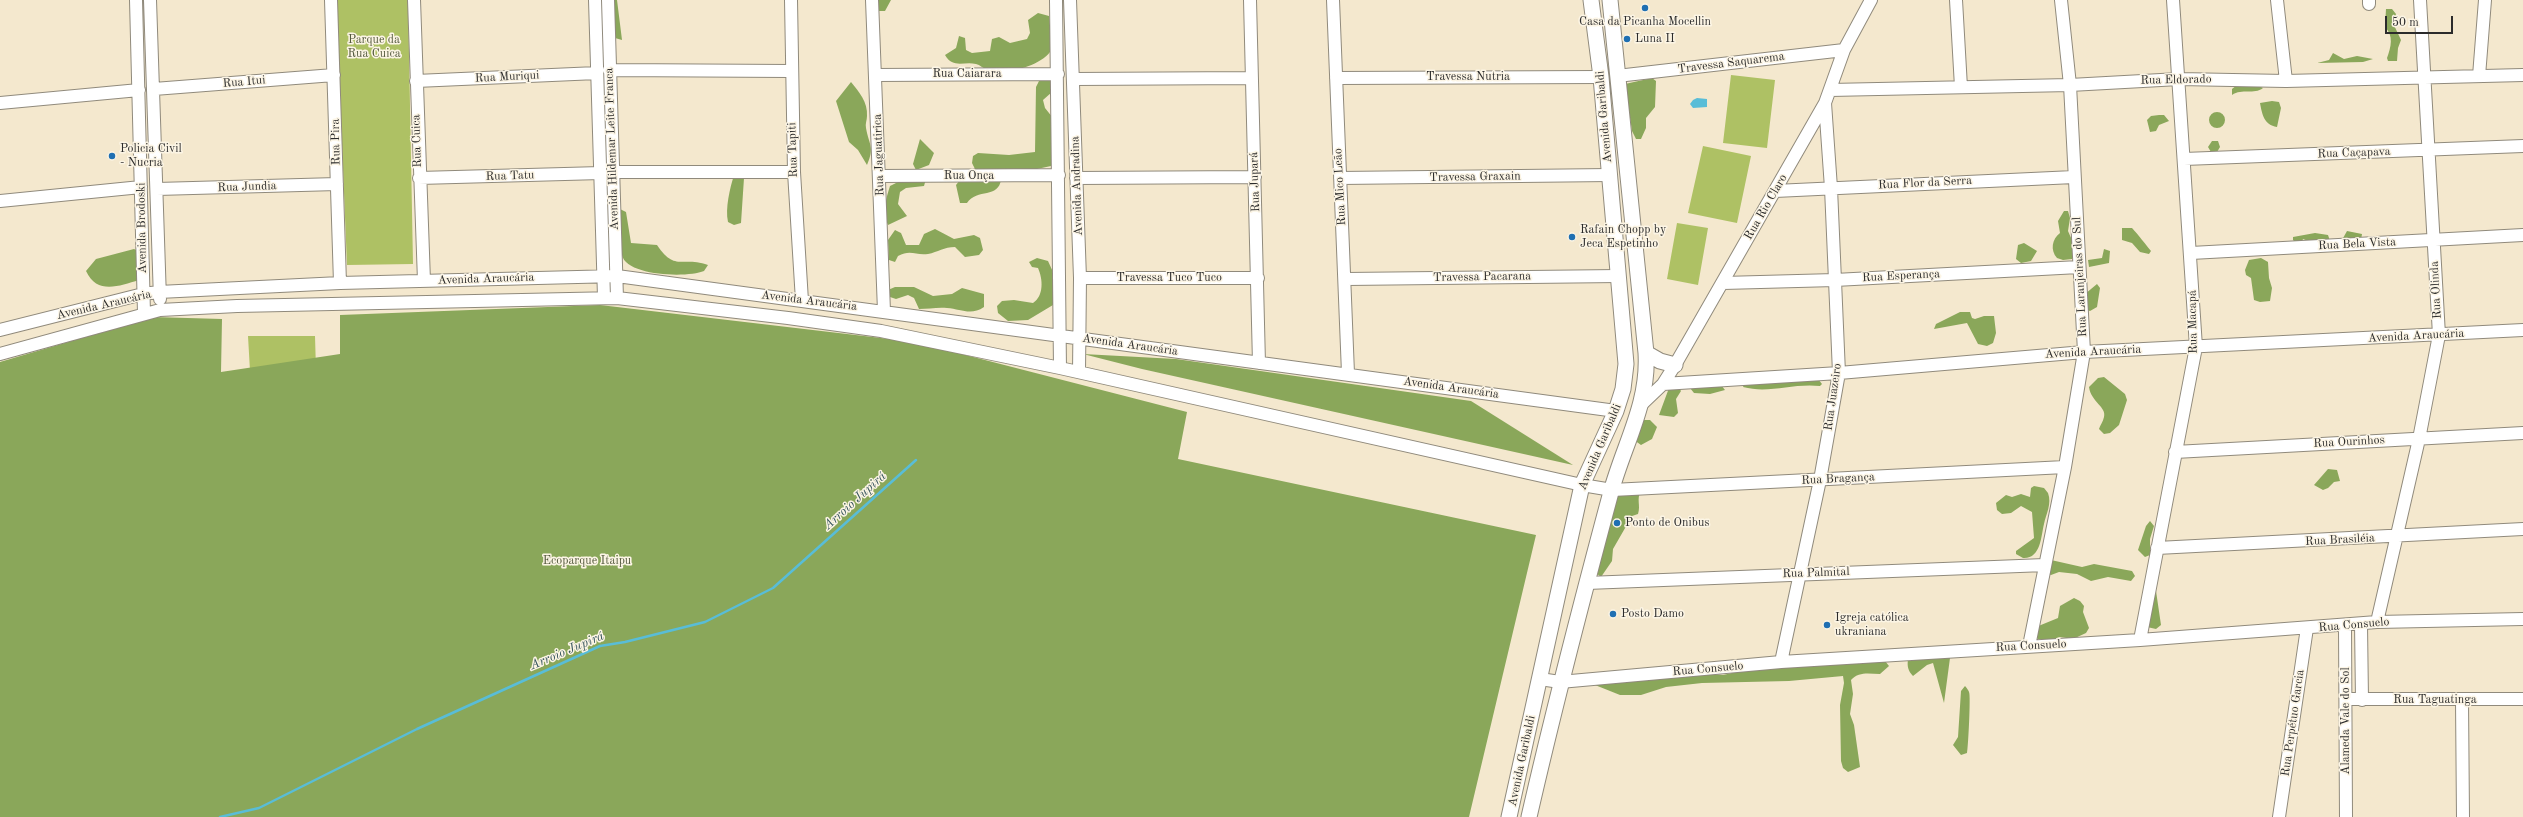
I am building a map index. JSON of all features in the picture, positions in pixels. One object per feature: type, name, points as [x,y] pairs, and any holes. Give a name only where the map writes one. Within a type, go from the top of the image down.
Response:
[{"type":"main road","name":"Avenida Garibaldi","points":[[1509,817],[1582,485],[1616,411],[1623,389],[1626,364],[1601,77],[1591,0]]},
{"type":"main road","name":"Avenida Garibaldi","points":[[1529,817],[1560,682],[1612,490],[1642,404],[1647,368],[1610,0]]},
{"type":"main road","points":[[1646,353],[1660,361],[1675,366]]},
{"type":"main road","points":[[1616,411],[1629,418],[1635,427]]},
{"type":"street","name":"Avenida Brodoski","points":[[136,0],[144,313]]},
{"type":"street","name":"Avenida Brodoski","points":[[150,0],[158,189],[160,310]]},
{"type":"street","name":"Rua Pira","points":[[331,0],[340,283]]},
{"type":"street","name":"Rua Cuica","points":[[414,0],[419,178],[424,281]]},
{"type":"street","name":"Avenida Hildemar Leite Franca","points":[[595,0],[603,71],[607,173],[617,276],[617,298]]},
{"type":"street","name":"Avenida Hildemar Leite Franca","points":[[603,71],[608,0]]},
{"type":"street","name":"Rua Tapiti","points":[[791,0],[791,70],[794,172],[802,301]]},
{"type":"street","name":"Rua Jaguatirica","points":[[872,0],[884,311]]},
{"type":"street","name":"Avenida Andradina","points":[[1056,0],[1061,336],[1060,368]]},
{"type":"street","name":"Avenida Andradina","points":[[1070,0],[1080,278],[1078,372]]},
{"type":"street","name":"Rua Jupará","points":[[1250,0],[1259,363]]},
{"type":"street","name":"Rua Mico Leão","points":[[1333,0],[1340,178],[1346,278],[1348,373]]},
{"type":"street","name":"Rua Rio Claro","points":[[1642,404],[1663,384],[1675,366],[1825,104],[1844,50],[1871,0]]},
{"type":"street","points":[[1956,0],[1961,88]]},
{"type":"street","name":"Rua Laranjeiras do Sul","points":[[2029,646],[2065,467],[2084,352],[2070,85],[2061,0]]},
{"type":"street","name":"Rua Macapá","points":[[2140,640],[2196,347],[2191,253],[2173,0]]},
{"type":"street","points":[[2277,0],[2286,81]]},
{"type":"street","name":"Rua Olinda","points":[[2378,622],[2419,439],[2438,335],[2420,0]]},
{"type":"street","points":[[2479,76],[2485,0]]},
{"type":"street","name":"Travessa Saquarema","points":[[1617,76],[1844,50]]},
{"type":"street","name":"Rua Muriqui","points":[[416,81],[603,71],[791,70]]},
{"type":"street","name":"Rua Caiarara","points":[[876,75],[1058,74]]},
{"type":"street","name":"Rua Itui","points":[[154,89],[334,75]]},
{"type":"street","name":"Rua Eldorado","points":[[1830,90],[2070,85],[2179,78],[2286,81],[2523,75]]},
{"type":"street","name":"Travessa Nutria","points":[[1336,78],[1601,77]]},
{"type":"street","points":[[1074,80],[1252,78]]},
{"type":"street","points":[[0,103],[139,90]]},
{"type":"street","name":"Rua Juazeiro","points":[[1781,662],[1820,480],[1839,373],[1831,188],[1825,104]]},
{"type":"street","name":"Rua Caçapava","points":[[2184,159],[2523,146]]},
{"type":"street","name":"Rua Tatu","points":[[419,178],[607,173],[794,172]]},
{"type":"street","name":"Avenida Hildemar Leite Franca","points":[[604,297],[603,276],[607,173]]},
{"type":"street","name":"Rua Onça","points":[[879,176],[1059,175]]},
{"type":"street","name":"Travessa Graxain","points":[[1340,178],[1610,175]]},
{"type":"street","points":[[1076,178],[1255,177]]},
{"type":"street","name":"Rua Flor da Serra","points":[[1775,191],[2074,177]]},
{"type":"street","name":"Rua Jundia","points":[[158,189],[337,184]]},
{"type":"street","points":[[0,202],[141,187]]},
{"type":"street","name":"Rua Bela Vista","points":[[2191,253],[2523,235]]},
{"type":"street","name":"Rua Esperança","points":[[1723,283],[1835,280],[2079,267]]},
{"type":"street","name":"Avenida Araucária","points":[[0,330],[143,294],[159,292],[340,283],[617,276],[1259,363],[1348,373],[1616,411]]},
{"type":"street","name":"Travessa Pacarana","points":[[1346,278],[1619,276]]},
{"type":"street","name":"Travessa Tuco Tuco","points":[[1080,278],[1258,278]]},
{"type":"street","name":"Avenida Araucária","points":[[0,354],[144,313],[160,310],[604,297],[617,298],[881,331],[1060,368],[1582,485]]},
{"type":"street","name":"Avenida Araucária","points":[[1663,384],[1839,373],[2084,352],[2523,330]]},
{"type":"street","name":"Rua Ourinhos","points":[[2175,452],[2523,433]]},
{"type":"street","name":"Rua Bragança","points":[[1582,485],[1612,490],[2065,467]]},
{"type":"street","name":"Rua Brasiléia","points":[[2157,548],[2396,537],[2523,529]]},
{"type":"street","name":"Rua Palmital","points":[[1587,584],[1800,573],[2045,565]]},
{"type":"street","name":"Rua Consuelo","points":[[1540,679],[1560,682],[1781,662],[2140,640],[2345,626],[2378,622],[2523,619]]},
{"type":"street","name":"Alameda Vale do Sol","points":[[2361,624],[2362,700]]},
{"type":"street","name":"Alameda Vale do Sol","points":[[2345,626],[2347,699],[2346,817]]},
{"type":"street","name":"Rua Perpétuo Garcia","points":[[2279,817],[2307,628]]},
{"type":"street","name":"Rua Taguatinga","points":[[2347,699],[2462,701],[2523,699]]},
{"type":"street","points":[[2462,701],[2463,817]]},
{"type":"green space","name":"Parque da Rua Cuica","points":[[336,0],[408,0],[413,264],[347,265]]},
{"type":"green space","points":[[613,0],[617,0],[622,40],[615,38]]},
{"type":"green space","points":[[875,0],[891,0],[885,11],[879,11]]},
{"type":"green space","points":[[2386,9],[2392,9],[2396,14],[2393,23],[2401,40],[2398,48],[2397,61],[2388,61],[2387,58],[2390,50],[2391,38],[2385,27]]},
{"type":"green space","points":[[1038,13],[1049,16],[1051,35],[1050,52],[1038,62],[1030,66],[1012,70],[994,71],[987,70],[972,63],[955,63],[948,59],[945,55],[956,48],[959,36],[965,38],[966,50],[972,53],[990,51],[992,39],[999,37],[1010,43],[1027,39],[1030,33],[1028,20]]},
{"type":"green space","points":[[2333,53],[2344,59],[2357,56],[2373,59],[2363,62],[2317,63],[2329,60]]},
{"type":"green space","points":[[1731,75],[1775,80],[1767,148],[1723,143]]},
{"type":"green space","points":[[1652,78],[1656,81],[1655,107],[1646,118],[1646,128],[1641,139],[1636,139],[1632,131],[1625,84]]},
{"type":"green space","points":[[1045,79],[1054,81],[1052,92],[1043,100],[1045,108],[1053,118],[1051,166],[1037,169],[975,169],[972,163],[973,156],[978,153],[1009,155],[1035,152],[1036,87],[1039,81]]},
{"type":"green space","points":[[851,82],[862,98],[867,111],[866,126],[871,146],[871,154],[867,165],[858,150],[849,142],[836,101]]},
{"type":"green space","points":[[2255,84],[2263,88],[2256,91],[2240,92],[2232,95],[2232,89],[2237,85]]},
{"type":"green space","points":[[2272,101],[2279,102],[2281,108],[2277,127],[2266,121],[2260,103]]},
{"type":"green space","points":[[2217,112],[2223,114],[2225,120],[2223,126],[2217,128],[2211,126],[2209,120],[2211,114]]},
{"type":"green space","points":[[2164,115],[2169,121],[2159,125],[2156,131],[2150,132],[2147,120],[2151,116]]},
{"type":"green space","points":[[920,139],[934,153],[929,165],[916,170],[913,164]]},
{"type":"green space","points":[[2212,141],[2218,141],[2220,147],[2217,152],[2211,152],[2208,147]]},
{"type":"green space","points":[[1703,146],[1751,156],[1737,223],[1688,213]]},
{"type":"green space","points":[[739,174],[744,178],[741,223],[734,225],[728,222],[728,204],[734,175]]},
{"type":"green space","points":[[926,179],[924,186],[906,188],[900,192],[898,204],[907,216],[888,225],[885,211],[890,186],[902,180]]},
{"type":"green space","points":[[1001,179],[996,189],[971,198],[967,203],[960,203],[956,185],[960,180]]},
{"type":"green space","points":[[620,209],[626,212],[631,243],[657,245],[663,253],[674,261],[708,265],[704,271],[672,275],[658,274],[634,267],[626,262],[622,255]]},
{"type":"green space","points":[[2064,211],[2068,211],[2070,218],[2068,231],[2074,252],[2072,259],[2063,260],[2057,258],[2053,252],[2053,245],[2055,238],[2060,233],[2058,221]]},
{"type":"green space","points":[[1677,223],[1708,228],[1698,285],[1667,279]]},
{"type":"green space","points":[[2122,228],[2132,228],[2151,251],[2149,254],[2140,252],[2132,243],[2122,240]]},
{"type":"green space","points":[[935,229],[954,239],[974,235],[980,238],[983,250],[979,255],[965,257],[955,247],[951,247],[928,254],[906,253],[898,256],[895,262],[889,260],[888,240],[895,230],[901,233],[906,245],[919,245],[924,234]]},
{"type":"green space","points":[[2347,231],[2362,234],[2361,240],[2342,240]]},
{"type":"green space","points":[[2315,233],[2328,235],[2330,241],[2311,242],[2303,239],[2302,242],[2296,243],[2293,240],[2293,237]]},
{"type":"green space","points":[[2024,243],[2037,251],[2031,261],[2021,263],[2016,259],[2018,245]]},
{"type":"green space","points":[[134,249],[138,251],[139,280],[116,286],[102,286],[91,279],[86,271],[96,259]]},
{"type":"green space","points":[[2104,249],[2110,251],[2109,263],[2089,267],[2088,260],[2102,258]]},
{"type":"green space","points":[[1037,258],[1048,261],[1053,272],[1053,305],[1028,320],[1008,321],[998,313],[997,306],[1002,301],[1014,300],[1033,303],[1037,300],[1041,292],[1042,282],[1040,272],[1038,268],[1032,267],[1029,262]]},
{"type":"green space","points":[[2261,258],[2268,262],[2269,278],[2272,288],[2270,301],[2260,302],[2254,300],[2251,278],[2246,275],[2245,270],[2249,260]]},
{"type":"green space","points":[[2097,284],[2100,288],[2097,307],[2090,311],[2087,310],[2085,294]]},
{"type":"green space","points":[[895,287],[914,287],[933,296],[952,294],[962,288],[984,294],[984,307],[970,312],[944,308],[919,309],[914,298],[908,295],[896,299],[890,297],[888,290]]},
{"type":"green space","name":"Ecoparque Itaipu","points":[[600,305],[915,342],[1187,412],[1178,459],[1536,535],[1469,817],[0,817],[0,362],[153,317],[222,319],[221,372],[340,354],[340,315]]},
{"type":"green space","points":[[1960,312],[1970,312],[1972,318],[1975,319],[1984,316],[1994,316],[1996,333],[1993,343],[1987,346],[1978,344],[1967,323],[1934,329],[1936,324]]},
{"type":"green space","points":[[248,336],[315,336],[316,370],[250,371]]},
{"type":"green space","points":[[1083,354],[1176,359],[1471,401],[1573,465],[1142,369]]},
{"type":"green space","points":[[2104,377],[2125,394],[2127,400],[2119,425],[2110,433],[2104,434],[2099,429],[2104,419],[2104,413],[2090,392],[2089,387],[2098,378]]},
{"type":"green space","points":[[1818,379],[1822,384],[1820,386],[1810,385],[1771,389],[1753,389],[1743,387],[1745,382]]},
{"type":"green space","points":[[1721,385],[1725,390],[1710,394],[1694,393],[1690,388]]},
{"type":"green space","points":[[1669,388],[1679,388],[1681,391],[1676,399],[1678,413],[1674,417],[1659,415]]},
{"type":"green space","points":[[1643,420],[1650,420],[1657,427],[1652,439],[1641,445],[1634,440]]},
{"type":"green space","points":[[2328,469],[2337,470],[2340,481],[2334,482],[2328,488],[2323,490],[2314,485]]},
{"type":"green space","points":[[2034,486],[2044,488],[2048,493],[2049,505],[2037,551],[2029,557],[2023,558],[2016,554],[2016,551],[2034,538],[2032,512],[2021,506],[2011,513],[2002,514],[1997,510],[1996,503],[2006,495],[2012,497],[2021,494],[2030,497],[2031,488]]},
{"type":"green space","points":[[1641,491],[1639,497],[1638,514],[1632,516],[1613,549],[1612,561],[1601,577],[1596,573],[1612,496]]},
{"type":"green space","points":[[2150,521],[2154,526],[2150,539],[2150,555],[2145,557],[2138,550],[2146,526]]},
{"type":"green space","points":[[2051,560],[2082,567],[2094,564],[2132,571],[2135,576],[2131,581],[2108,577],[2091,581],[2077,574],[2059,572],[2051,575],[2048,574]]},
{"type":"green space","points":[[2156,591],[2161,625],[2156,629],[2147,627]]},
{"type":"green space","points":[[2074,598],[2080,601],[2084,606],[2083,612],[2089,628],[2086,633],[2073,639],[2060,637],[2053,640],[2038,639],[2035,637],[2036,627],[2058,618],[2060,606]]},
{"type":"green space","points":[[1945,655],[1950,658],[1944,703],[1933,663],[1927,665],[1913,676],[1909,670],[1908,659]]},
{"type":"green space","points":[[1885,661],[1889,666],[1880,674],[1861,674],[1851,680],[1853,694],[1850,714],[1854,725],[1860,767],[1848,772],[1843,768],[1841,761],[1840,705],[1844,683],[1843,676],[1789,681],[1702,683],[1666,687],[1641,695],[1620,695],[1595,685],[1604,680],[1710,674],[1723,675],[1745,670]]},
{"type":"green space","points":[[1965,686],[1970,695],[1969,733],[1967,753],[1961,755],[1953,745],[1958,737],[1961,691]]},
{"type":"water","points":[[1697,98],[1707,99],[1707,107],[1693,108],[1690,104]]},
{"type":"waterway","name":"Arroio Jupirá","points":[[220,817],[259,808],[417,729],[600,646],[625,642],[705,622],[773,588],[916,460]]},
{"type":"place","name":"Casa da Picanha Mocellin","points":[[1645,8]]},
{"type":"place","name":"Luna II","points":[[1627,39]]},
{"type":"place","name":"Policia Civil - Nucria","points":[[112,156]]},
{"type":"place","name":"Rafain Chopp by Jeca Espetinho","points":[[1572,237]]},
{"type":"place","name":"Ponto de Onibus","points":[[1617,523]]},
{"type":"place","name":"Posto Damo","points":[[1613,614]]},
{"type":"place","name":"Igreja católica ukraniana","points":[[1827,625]]}]
